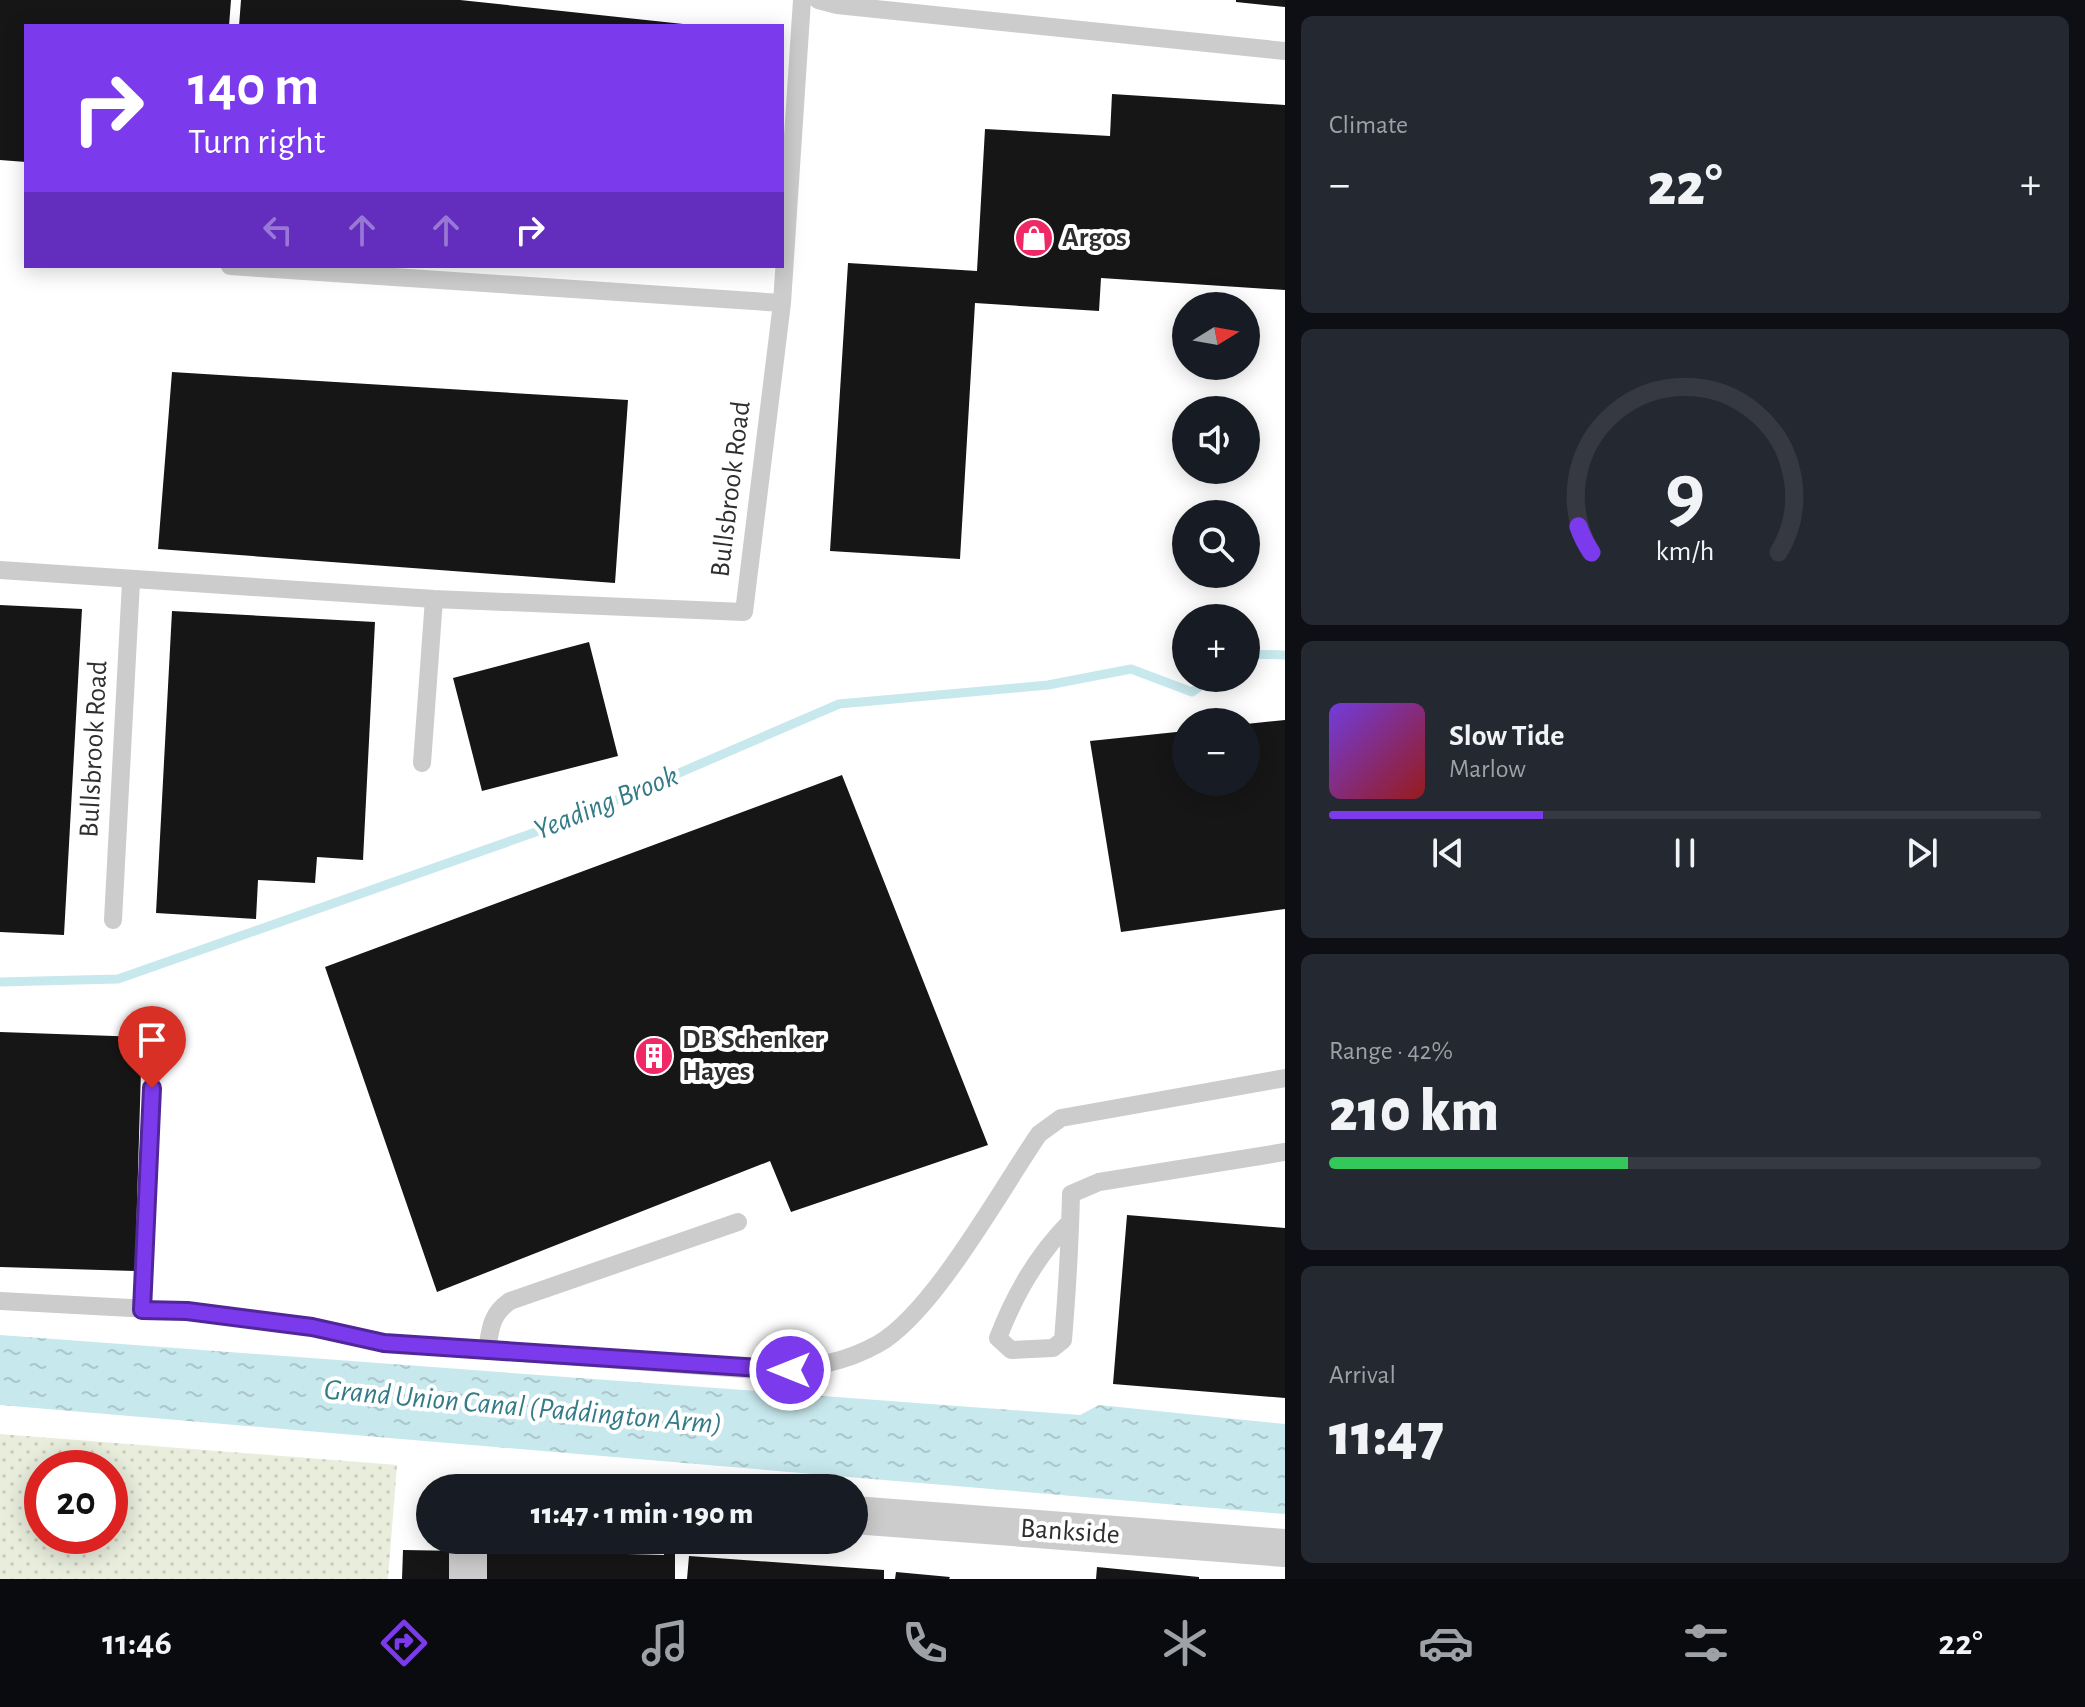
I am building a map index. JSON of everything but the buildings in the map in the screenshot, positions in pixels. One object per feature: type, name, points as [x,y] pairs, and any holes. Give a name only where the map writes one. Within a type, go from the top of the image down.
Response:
[{"type":"street","name":"Bankside","points":[[868,1516],[1285,1548]]},
{"type":"street","points":[[468,1554],[468,1579]]},
{"type":"lane","name":"Bullsbrook Road","points":[[0,570],[131,582],[744,612],[782,303],[802,0]]},
{"type":"lane","points":[[818,0],[837,5],[1285,51]]},
{"type":"lane","points":[[260,268],[782,303]]},
{"type":"lane","name":"Bullsbrook Road","points":[[113,920],[131,582]]},
{"type":"lane","points":[[422,763],[434,599]]},
{"type":"lane","points":[[0,1301],[187,1311],[312,1327],[384,1343],[487,1351],[772,1371],[841,1361],[880,1343],[907,1322],[932,1292],[1039,1134],[1061,1118],[1285,1078]]},
{"type":"lane","points":[[142,1310],[152,1088]]},
{"type":"lane","points":[[1070,1222],[1046,1246],[1005,1319],[998,1338],[1011,1350],[1053,1348],[1063,1340],[1070,1222],[1071,1194],[1099,1182],[1279,1153],[1285,1170]]},
{"type":"lane","points":[[487,1351],[491,1322],[498,1309],[510,1301],[738,1222]]},
{"type":"green space","points":[[0,1434],[397,1465],[388,1579],[0,1579]]},
{"type":"water","name":"Grand Union Canal (Paddington Arm)","points":[[0,1335],[1080,1415],[1099,1405],[1285,1424],[1285,1514],[868,1479],[868,1474],[813,1474],[0,1405]]},
{"type":"waterway","name":"Yeading Brook","points":[[1260,654],[1285,655]]},
{"type":"waterway","name":"Yeading Brook","points":[[0,982],[118,979],[570,820],[839,704],[1048,685],[1131,669],[1172,684]]},
{"type":"place","name":"Argos","points":[[1034,238]]},
{"type":"place","name":"DB Schenker Hayes","points":[[654,1056]]},
{"type":"route","points":[[152,1088],[142,1310],[187,1311],[312,1327],[349,1338],[384,1343],[790,1370]]}]
